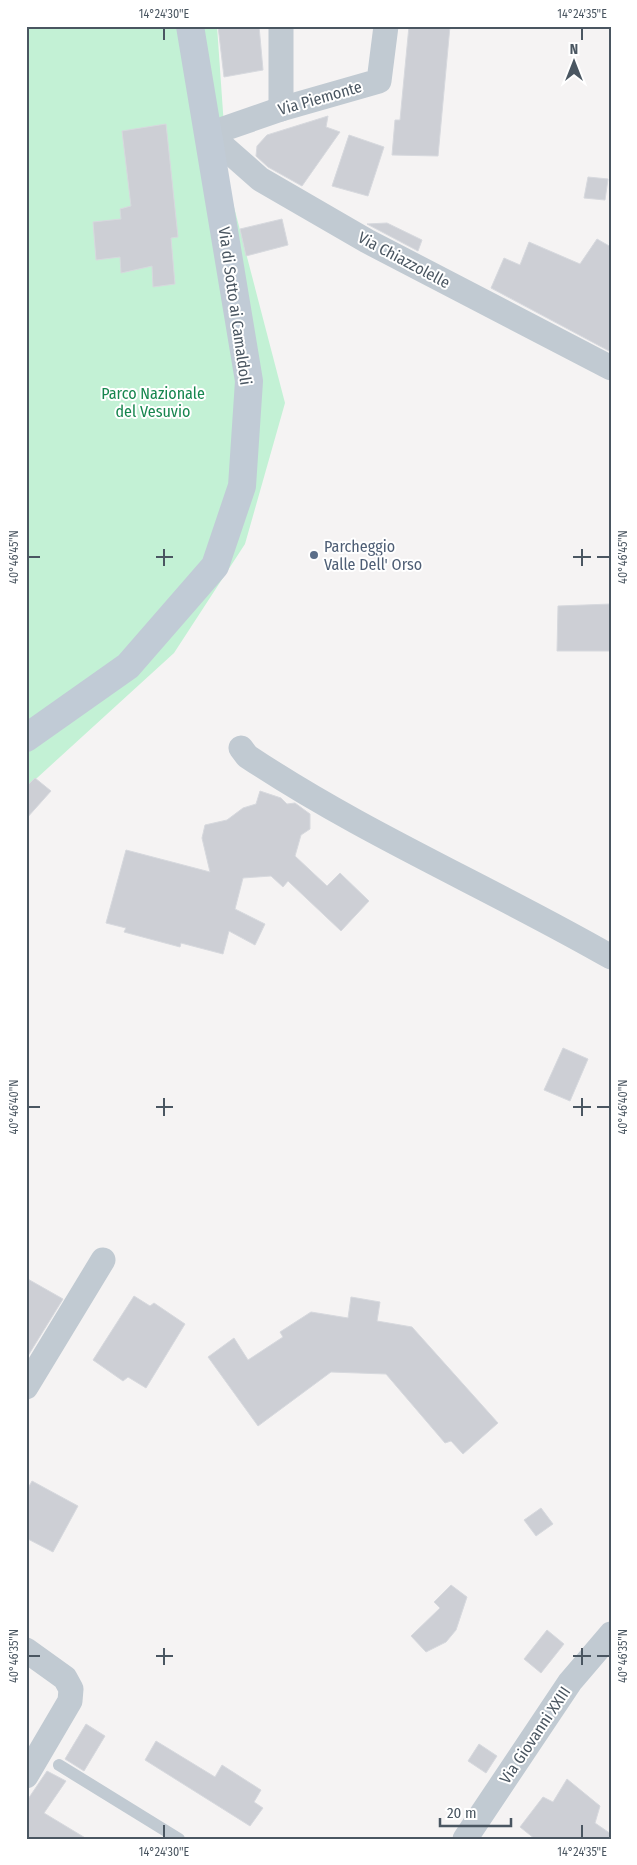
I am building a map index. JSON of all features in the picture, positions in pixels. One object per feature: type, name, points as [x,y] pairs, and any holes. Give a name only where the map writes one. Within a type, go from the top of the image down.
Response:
[{"type":"street","name":"Via di Sotto ai Camaldoli","points":[[26,738],[128,666],[216,566],[242,486],[248,381],[190,26]]},
{"type":"street","points":[[281,26],[281,109]]},
{"type":"street","name":"Via Piemonte","points":[[209,134],[281,109],[379,81],[386,26]]},
{"type":"street","name":"Via Chiazzolelle","points":[[209,134],[260,178],[367,242],[611,368]]},
{"type":"street","points":[[241,748],[247,756],[300,792],[534,914],[611,957]]},
{"type":"street","points":[[26,1387],[103,1260]]},
{"type":"street","name":"Via Giovanni XXIII","points":[[465,1839],[570,1682],[611,1634]]},
{"type":"street","points":[[26,1650],[65,1678],[71,1689],[70,1702],[26,1776]]},
{"type":"lane","points":[[59,1765],[178,1839]]},
{"type":"green space","name":"Parco Nazionale del Vesuvio","points":[[26,26],[217,26],[228,184],[285,403],[245,544],[174,653],[26,788]]},
{"type":"building","points":[[218,26],[259,26],[263,70],[224,77]]},
{"type":"building","points":[[409,26],[450,26],[438,156],[392,155],[395,120],[400,120]]},
{"type":"building","points":[[328,116],[326,127],[340,132],[302,186],[268,167],[256,156],[257,146],[267,135]]},
{"type":"building","points":[[166,124],[178,237],[171,238],[175,284],[153,287],[152,266],[121,273],[120,257],[96,260],[93,222],[121,219],[120,209],[131,206],[122,131]]},
{"type":"building","points":[[349,135],[384,147],[368,196],[332,186]]},
{"type":"building","points":[[588,177],[608,179],[605,200],[584,198]]},
{"type":"building","points":[[282,219],[288,245],[246,256],[240,229]]},
{"type":"building","points":[[387,223],[422,240],[418,251],[367,224]]},
{"type":"building","points":[[597,239],[611,247],[611,352],[491,288],[504,258],[520,265],[529,242],[580,264]]},
{"type":"building","points":[[611,604],[611,651],[557,651],[558,606]]},
{"type":"building","points":[[35,778],[51,791],[26,819],[26,787]]},
{"type":"building","points":[[260,791],[281,798],[287,804],[295,803],[310,814],[310,829],[301,835],[295,856],[327,886],[340,873],[369,901],[341,931],[288,881],[283,887],[271,876],[243,878],[235,909],[265,924],[255,945],[229,931],[223,954],[181,943],[180,947],[124,932],[126,928],[106,923],[126,850],[210,872],[202,838],[205,825],[227,820],[243,808],[256,804]]},
{"type":"building","points":[[563,1048],[588,1059],[570,1101],[544,1090]]},
{"type":"building","points":[[26,1278],[63,1299],[26,1359]]},
{"type":"building","points":[[134,1296],[150,1306],[154,1303],[185,1324],[146,1388],[128,1377],[123,1381],[93,1360]]},
{"type":"building","points":[[351,1297],[380,1302],[377,1321],[412,1327],[498,1423],[463,1454],[451,1441],[445,1443],[386,1374],[331,1372],[258,1426],[208,1357],[234,1338],[248,1360],[283,1337],[280,1332],[311,1312],[348,1318]]},
{"type":"building","points":[[32,1481],[78,1506],[53,1552],[26,1538],[26,1492]]},
{"type":"building","points":[[541,1508],[553,1524],[536,1536],[524,1520]]},
{"type":"building","points":[[451,1585],[467,1597],[456,1630],[446,1642],[426,1652],[411,1636],[440,1608],[434,1602]]},
{"type":"building","points":[[547,1630],[564,1644],[541,1673],[524,1659]]},
{"type":"building","points":[[86,1724],[105,1736],[84,1771],[65,1759]]},
{"type":"building","points":[[156,1741],[215,1777],[222,1765],[261,1790],[254,1802],[263,1808],[250,1826],[145,1760]]},
{"type":"building","points":[[479,1744],[497,1756],[486,1773],[468,1761]]},
{"type":"building","points":[[47,1771],[66,1781],[44,1813],[87,1839],[26,1839],[26,1802]]},
{"type":"building","points":[[567,1779],[600,1806],[595,1823],[611,1834],[611,1839],[535,1839],[520,1827],[543,1797],[553,1802]]},
{"type":"place","name":"Parcheggio Valle Dell' Orso","points":[[314,555]]}]
